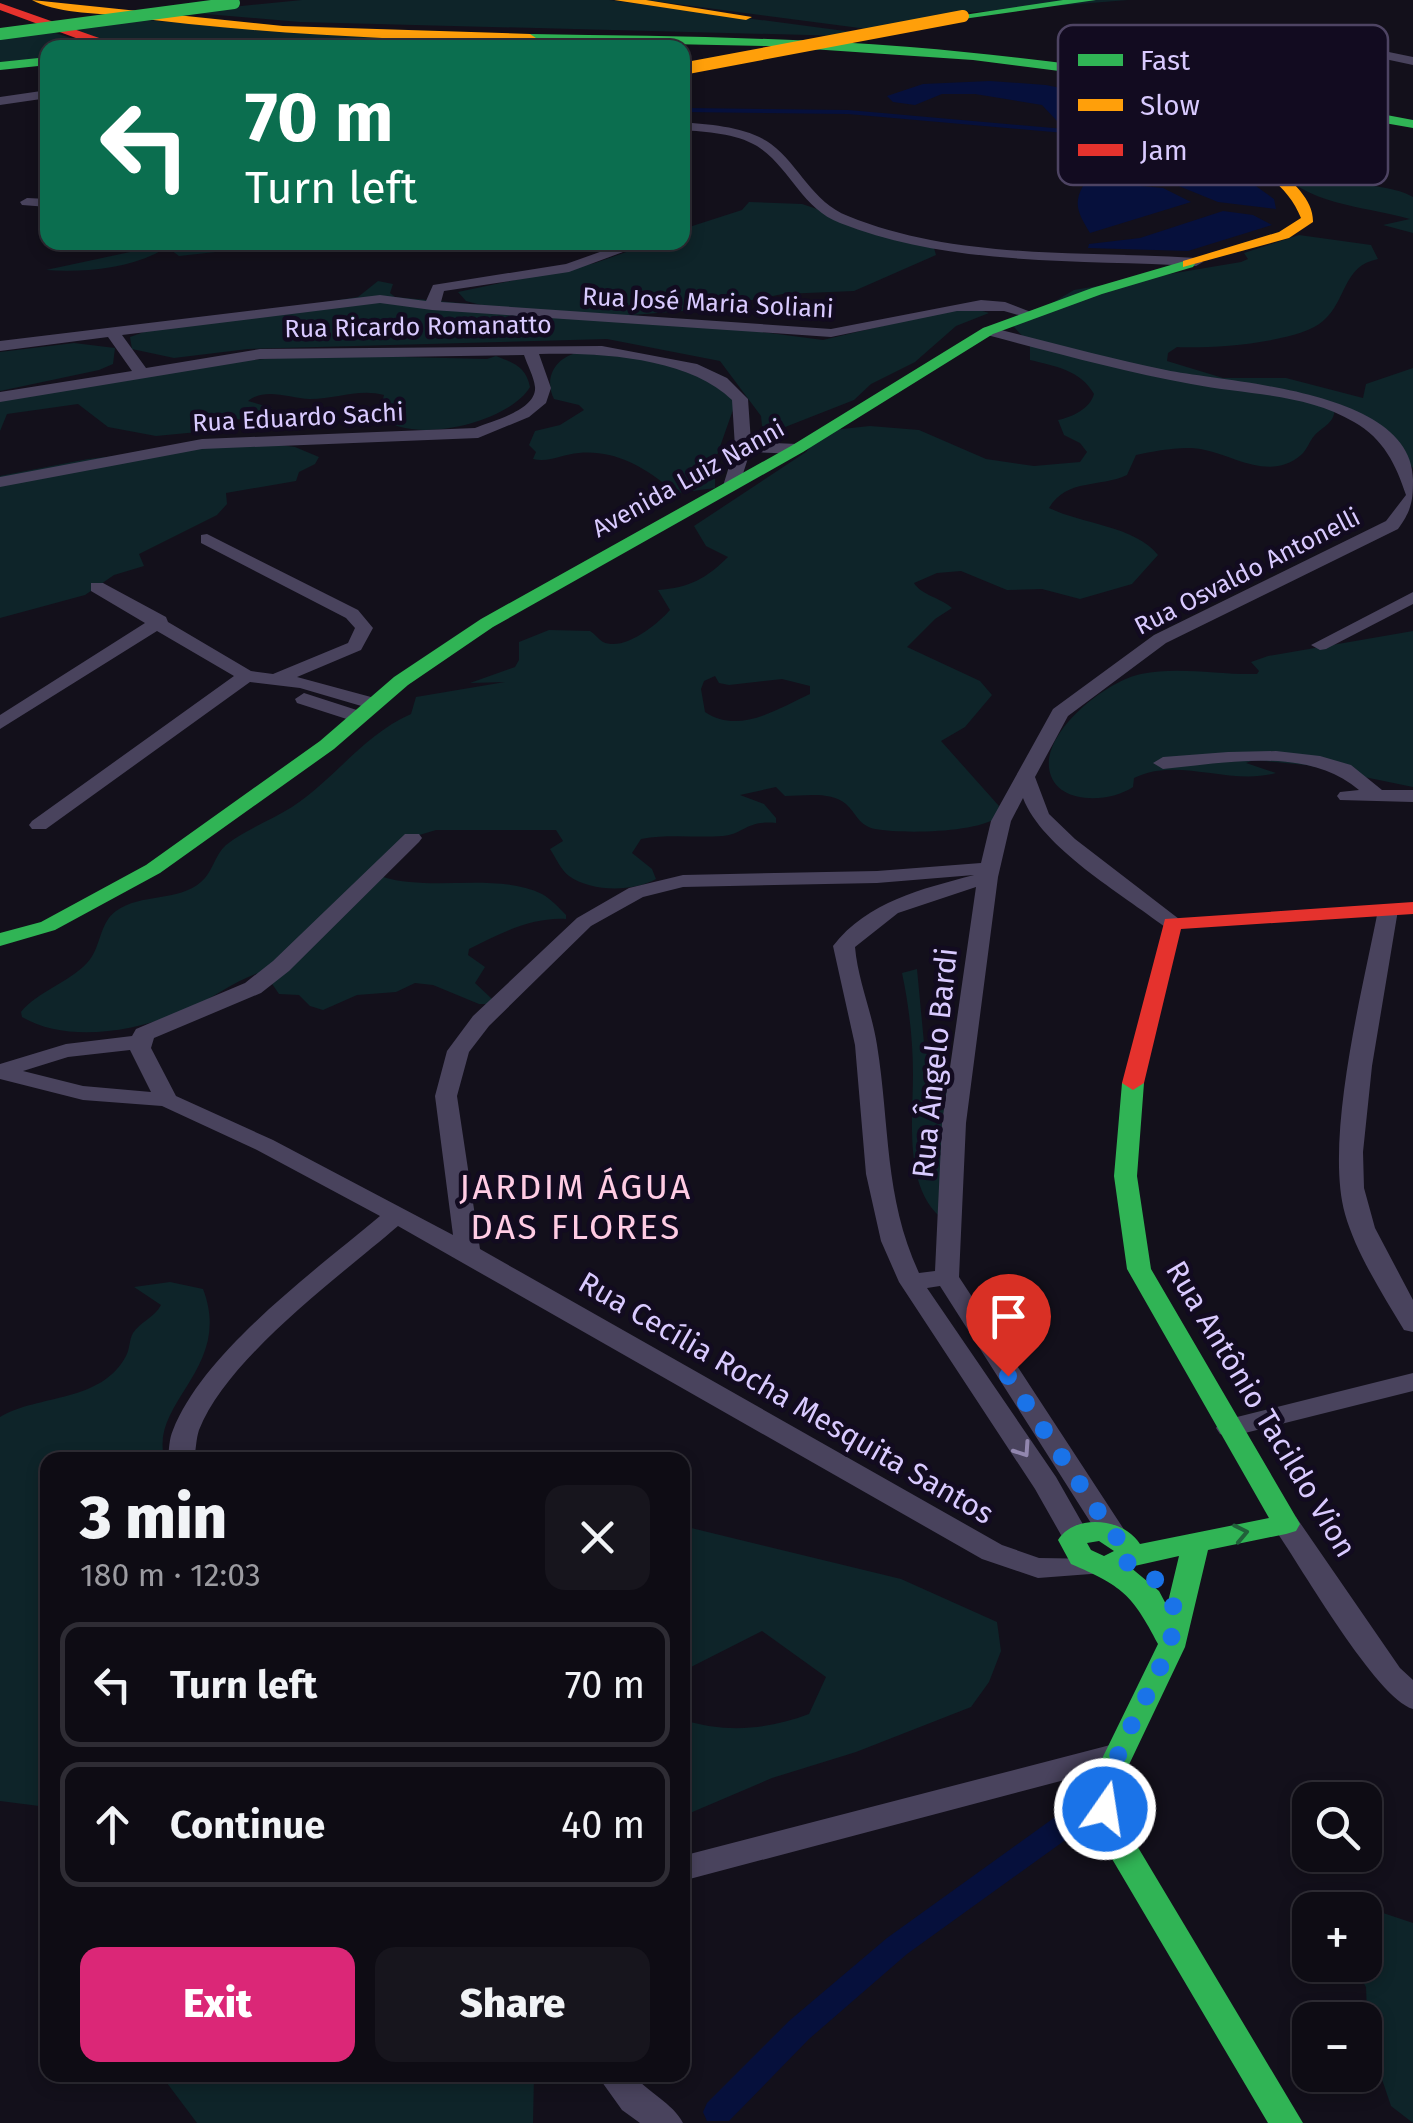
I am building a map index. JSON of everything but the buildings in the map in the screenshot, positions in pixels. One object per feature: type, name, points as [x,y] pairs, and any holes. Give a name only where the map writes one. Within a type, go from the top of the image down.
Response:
[{"type":"main road","points":[[38,0],[148,18],[308,32],[634,40]]},
{"type":"main road","points":[[65,0],[154,14],[308,27],[740,36],[919,45],[1058,61]]},
{"type":"main road","points":[[0,10],[96,0]]},
{"type":"main road","points":[[620,0],[1058,55]]},
{"type":"main road","points":[[690,67],[963,16],[1090,0]]},
{"type":"main road","points":[[0,34],[243,2]]},
{"type":"main road","points":[[0,10],[94,40]]},
{"type":"main road","points":[[690,41],[838,45],[1058,64]]},
{"type":"main road","points":[[690,44],[838,45]]},
{"type":"main road","points":[[690,55],[861,58],[1058,73]]},
{"type":"main road","points":[[0,66],[40,62]]},
{"type":"main road","points":[[1388,115],[1413,120]]},
{"type":"main road","points":[[1388,116],[1413,120]]},
{"type":"main road","points":[[1388,130],[1413,135]]},
{"type":"main road","name":"Avenida Luiz Nanni","points":[[0,940],[48,926],[153,869],[327,745],[401,681],[486,623],[767,466],[988,331],[1029,314],[1284,235],[1308,220],[1308,210],[1283,185]]},
{"type":"main road","points":[[1172,923],[1413,908]]},
{"type":"main road","name":"Rua Antônio Tacildo Vion","points":[[1172,923],[1134,1074],[1123,1193],[1128,1235],[1139,1269],[1279,1512]]},
{"type":"main road","points":[[1116,1555],[1279,1512]]},
{"type":"main road","points":[[1172,1645],[1158,1605],[1116,1555],[1093,1531],[1073,1538],[1078,1555],[1116,1555],[1196,1543],[1279,1512]]},
{"type":"main road","points":[[1196,1543],[1180,1588],[1172,1645],[1118,1755],[1107,1786],[1105,1809],[1116,1838],[1286,2123]]},
{"type":"main road","points":[[1116,1555],[1156,1580],[1177,1612]]},
{"type":"street","points":[[1388,56],[1413,61]]},
{"type":"street","points":[[0,101],[40,95]]},
{"type":"street","points":[[690,127],[718,130],[762,145],[816,207],[876,231],[973,249],[1196,262]]},
{"type":"street","points":[[27,202],[40,203]]},
{"type":"street","name":"Rua José Maria Soliani","points":[[0,346],[380,299],[568,268],[620,250]]},
{"type":"street","points":[[432,306],[438,288]]},
{"type":"street","name":"Rua José Maria Soliani","points":[[380,299],[432,306],[831,333],[880,328],[972,303],[1000,303],[1029,314]]},
{"type":"street","points":[[111,331],[141,372]]},
{"type":"street","name":"Rua Osvaldo Antonelli","points":[[988,331],[1161,373],[1294,395],[1333,406],[1380,432],[1394,448],[1413,495],[1392,525],[1160,639],[1060,713],[1025,776]]},
{"type":"street","name":"Rua Ricardo Romanatto","points":[[0,397],[260,354],[558,348],[638,356],[692,367],[722,380],[740,399],[741,454],[731,486]]},
{"type":"street","name":"Rua Eduardo Sachi","points":[[0,482],[202,444],[478,432],[523,414],[540,400],[543,388],[530,351]]},
{"type":"street","points":[[741,454],[796,449]]},
{"type":"street","points":[[741,454],[767,466]]},
{"type":"street","points":[[1392,525],[1413,526]]},
{"type":"street","points":[[207,539],[352,614],[364,628],[354,646],[270,681]]},
{"type":"street","points":[[97,586],[246,676],[270,681],[288,694],[367,711]]},
{"type":"street","points":[[1320,645],[1413,597]]},
{"type":"street","points":[[0,723],[160,621]]},
{"type":"street","points":[[39,824],[246,676]]},
{"type":"street","points":[[1163,763],[1247,757],[1313,762],[1350,773],[1377,796]]},
{"type":"street","points":[[1025,776],[1040,816],[1068,843],[1172,923]]},
{"type":"street","name":"Rua Ângelo Bardi","points":[[947,1277],[954,1123],[990,872],[1001,821],[1025,776]]},
{"type":"street","points":[[1347,796],[1413,796]]},
{"type":"street","points":[[1001,821],[1040,816]]},
{"type":"street","points":[[0,1072],[66,1051],[139,1042],[157,1026],[252,988],[282,966],[412,838]]},
{"type":"street","points":[[468,1253],[446,1096],[458,1050],[482,1021],[584,922],[636,892],[683,881],[990,872]]},
{"type":"street","points":[[990,872],[888,908],[860,925],[844,946],[846,968],[866,1042],[886,1219],[911,1282],[1046,1484],[1073,1538]]},
{"type":"street","points":[[1388,910],[1354,1120],[1350,1181],[1356,1212],[1413,1324]]},
{"type":"street","points":[[139,1042],[166,1100]]},
{"type":"street","name":"Rua Cecília Rocha Mesquita Santos","points":[[0,1072],[83,1092],[166,1100],[265,1145],[468,1253],[992,1552],[1038,1568],[1116,1555]]},
{"type":"street","points":[[180,1452],[189,1419],[214,1382],[246,1347],[394,1217]]},
{"type":"street","points":[[911,1282],[947,1277],[1116,1555]]},
{"type":"street","points":[[1229,1428],[1413,1382]]},
{"type":"street","name":"Rua Antônio Tacildo Vion","points":[[1279,1512],[1402,1673],[1413,1698]]},
{"type":"street","name":"Rua Cecília Rocha Mesquita Santos","points":[[992,1552],[1035,1554],[1073,1538]]},
{"type":"street","points":[[690,1867],[1118,1755]]},
{"type":"street","points":[[620,2082],[634,2100],[666,2123]]},
{"type":"green space","points":[[302,0],[609,0],[860,33],[846,36],[300,22],[182,12]]},
{"type":"green space","points":[[647,0],[1128,0],[964,13],[875,30]]},
{"type":"green space","points":[[128,19],[431,40],[104,40],[66,28]]},
{"type":"green space","points":[[49,31],[78,40],[40,40],[40,59],[0,62],[0,38]]},
{"type":"green space","points":[[1296,185],[1372,185],[1400,191],[1413,197],[1413,233],[1383,225],[1410,219],[1335,202]]},
{"type":"green space","points":[[749,202],[802,204],[934,248],[936,255],[854,291],[783,294],[736,303],[702,302],[683,311],[632,315],[823,340],[966,306],[989,313],[956,326],[915,362],[871,384],[854,400],[775,431],[762,426],[761,416],[720,361],[607,339],[248,349],[174,358],[132,349],[130,337],[152,329],[358,297],[378,281],[393,284],[390,293],[395,297],[481,305],[466,301],[458,292],[595,263],[632,250],[690,250],[690,227],[742,210]]},
{"type":"green space","points":[[1299,235],[1371,245],[1378,259],[1366,263],[1351,276],[1331,313],[1311,329],[1253,343],[1177,347],[1168,353],[1167,361],[1223,378],[1286,378],[1363,398],[1366,384],[1413,368],[1413,468],[1389,442],[1335,406],[1331,421],[1289,463],[1265,467],[1197,449],[1162,450],[1136,455],[1127,475],[1074,488],[1056,499],[1049,508],[1136,538],[1158,555],[1132,584],[1080,599],[1042,589],[1007,590],[961,571],[937,573],[914,583],[952,608],[907,647],[980,681],[992,695],[965,727],[941,741],[999,806],[998,817],[957,829],[875,829],[833,797],[785,796],[776,787],[740,795],[764,804],[776,823],[758,823],[723,836],[641,839],[632,853],[652,869],[656,879],[612,888],[589,885],[566,873],[550,849],[563,841],[556,830],[436,830],[416,836],[383,877],[422,883],[505,884],[545,896],[566,915],[566,919],[516,928],[469,949],[468,955],[485,967],[475,983],[492,999],[490,1004],[415,983],[396,992],[357,995],[323,1010],[310,1006],[299,995],[279,994],[266,975],[258,973],[189,1009],[128,1028],[62,1031],[22,1017],[21,1012],[28,1005],[87,963],[106,922],[116,911],[182,892],[201,882],[226,845],[307,796],[378,733],[411,714],[416,697],[505,682],[470,683],[515,667],[519,642],[549,630],[590,631],[611,644],[630,640],[649,629],[670,610],[658,590],[697,581],[728,557],[706,546],[694,526],[806,452],[823,431],[870,426],[919,430],[986,459],[1034,466],[1080,462],[1087,452],[1080,443],[1064,435],[1058,420],[1080,412],[1094,394],[1074,374],[1030,360],[1030,344],[1013,326],[1074,290],[1241,262],[1248,259],[1244,253]],"holes":[[[715,676],[719,683],[782,679],[810,686],[810,694],[758,717],[731,721],[705,712],[701,689],[704,681]]]},
{"type":"green space","points":[[139,250],[161,250],[109,268],[46,270]]},
{"type":"green space","points":[[171,250],[259,250],[225,251],[179,256]]},
{"type":"green space","points":[[74,343],[115,348],[113,364],[0,391],[0,352]]},
{"type":"green space","points":[[576,353],[664,361],[705,376],[722,388],[735,404],[715,461],[715,488],[655,496],[666,485],[636,465],[615,457],[579,453],[533,459],[536,452],[529,445],[535,431],[560,425],[584,410],[554,399],[551,392],[553,371],[562,360]]},
{"type":"green space","points":[[322,355],[487,359],[496,356],[522,370],[530,387],[502,411],[458,427],[434,430],[393,424],[379,415],[384,395],[366,393],[310,399],[262,395],[248,401],[272,408],[266,416],[270,420],[221,419],[198,432],[156,436],[108,427],[78,404],[7,414],[0,431],[0,400],[205,363]]},
{"type":"green space","points":[[251,441],[295,447],[319,457],[315,464],[299,472],[296,481],[226,493],[227,504],[217,515],[139,554],[144,566],[114,575],[85,595],[0,618],[0,476],[88,459]]},
{"type":"green space","points":[[1413,631],[1413,787],[1306,765],[1254,760],[1246,763],[1276,773],[1240,776],[1185,770],[1151,772],[1134,778],[1133,787],[1123,792],[1098,798],[1072,795],[1053,780],[1050,753],[1067,723],[1096,697],[1127,678],[1170,671],[1257,674],[1259,671],[1251,662],[1268,656]]},
{"type":"green space","points":[[917,969],[924,1043],[934,1082],[955,1087],[945,1221],[922,1192],[913,1154],[912,1049],[902,973]]},
{"type":"green space","points":[[170,1282],[203,1289],[210,1317],[208,1341],[168,1420],[164,1452],[40,1452],[40,1806],[0,1801],[0,1417],[85,1390],[115,1371],[126,1356],[136,1329],[161,1305],[134,1287]]},
{"type":"green space","points":[[690,1528],[901,1579],[997,1622],[1001,1651],[989,1682],[971,1707],[856,1752],[772,1778],[690,1813],[690,1722],[731,1728],[762,1726],[809,1714],[826,1677],[762,1631],[690,1667]]},
{"type":"green space","points":[[1382,1913],[1413,1923],[1413,2123],[1391,2106],[1382,2079],[1382,2002],[1367,2002],[1363,1982],[1382,1982]]},
{"type":"green space","points":[[166,2082],[534,2082],[533,2123],[197,2123]]},
{"type":"shaded area","points":[[990,81],[1058,87],[1058,121],[1042,105],[975,94],[942,94],[915,105],[893,102],[887,96],[923,84]]},
{"type":"shaded area","points":[[1176,185],[1254,185],[1274,199],[1276,209],[1218,202]]},
{"type":"shaded area","points":[[1083,186],[1163,188],[1191,202],[1090,233],[1078,205]]},
{"type":"shaded area","points":[[1223,211],[1253,215],[1272,225],[1188,251],[1088,248],[1089,244],[1140,238]]},
{"type":"waterway","points":[[690,110],[848,112],[1058,130]]},
{"type":"waterway","points":[[718,2112],[799,2030],[897,1946],[1079,1815]]},
{"type":"traffic: fast","points":[[963,16],[1090,0]]},
{"type":"traffic: fast","points":[[0,34],[234,3]]},
{"type":"traffic: fast","points":[[530,38],[672,40]]},
{"type":"traffic: fast","points":[[690,41],[862,48],[1058,67]]},
{"type":"traffic: fast","points":[[0,66],[40,62]]},
{"type":"traffic: fast","points":[[1388,119],[1413,124]]},
{"type":"traffic: fast","points":[[0,940],[48,926],[153,869],[327,745],[401,681],[487,623],[797,449],[988,331],[1097,291],[1188,264]]},
{"type":"traffic: fast","points":[[1129,1556],[1126,1544],[1106,1533],[1086,1532],[1072,1540],[1081,1557],[1104,1567],[1129,1556],[1286,1524],[1139,1269],[1125,1176],[1133,1083]]},
{"type":"traffic: fast","points":[[1196,1543],[1171,1647],[1110,1773],[1105,1810],[1116,1838],[1286,2123]]},
{"type":"traffic: fast","points":[[1111,1567],[1149,1598],[1171,1642]]},
{"type":"traffic: slow","points":[[38,0],[160,18],[283,30],[530,38]]},
{"type":"traffic: slow","points":[[620,0],[746,17]]},
{"type":"traffic: slow","points":[[690,67],[963,16]]},
{"type":"traffic: slow","points":[[1188,264],[1284,235],[1308,219],[1287,185]]},
{"type":"traffic: jam","points":[[0,6],[93,40]]},
{"type":"traffic: jam","points":[[1133,1083],[1172,923],[1413,908]]},
{"type":"district","name":"JARDIM ÁGUA DAS FLORES","points":[[576,1207]]},
{"type":"route","points":[[1008,1376],[1113,1534],[1128,1547],[1130,1552],[1125,1561],[1156,1580],[1177,1612],[1172,1645],[1118,1755],[1107,1786],[1105,1809]]}]
